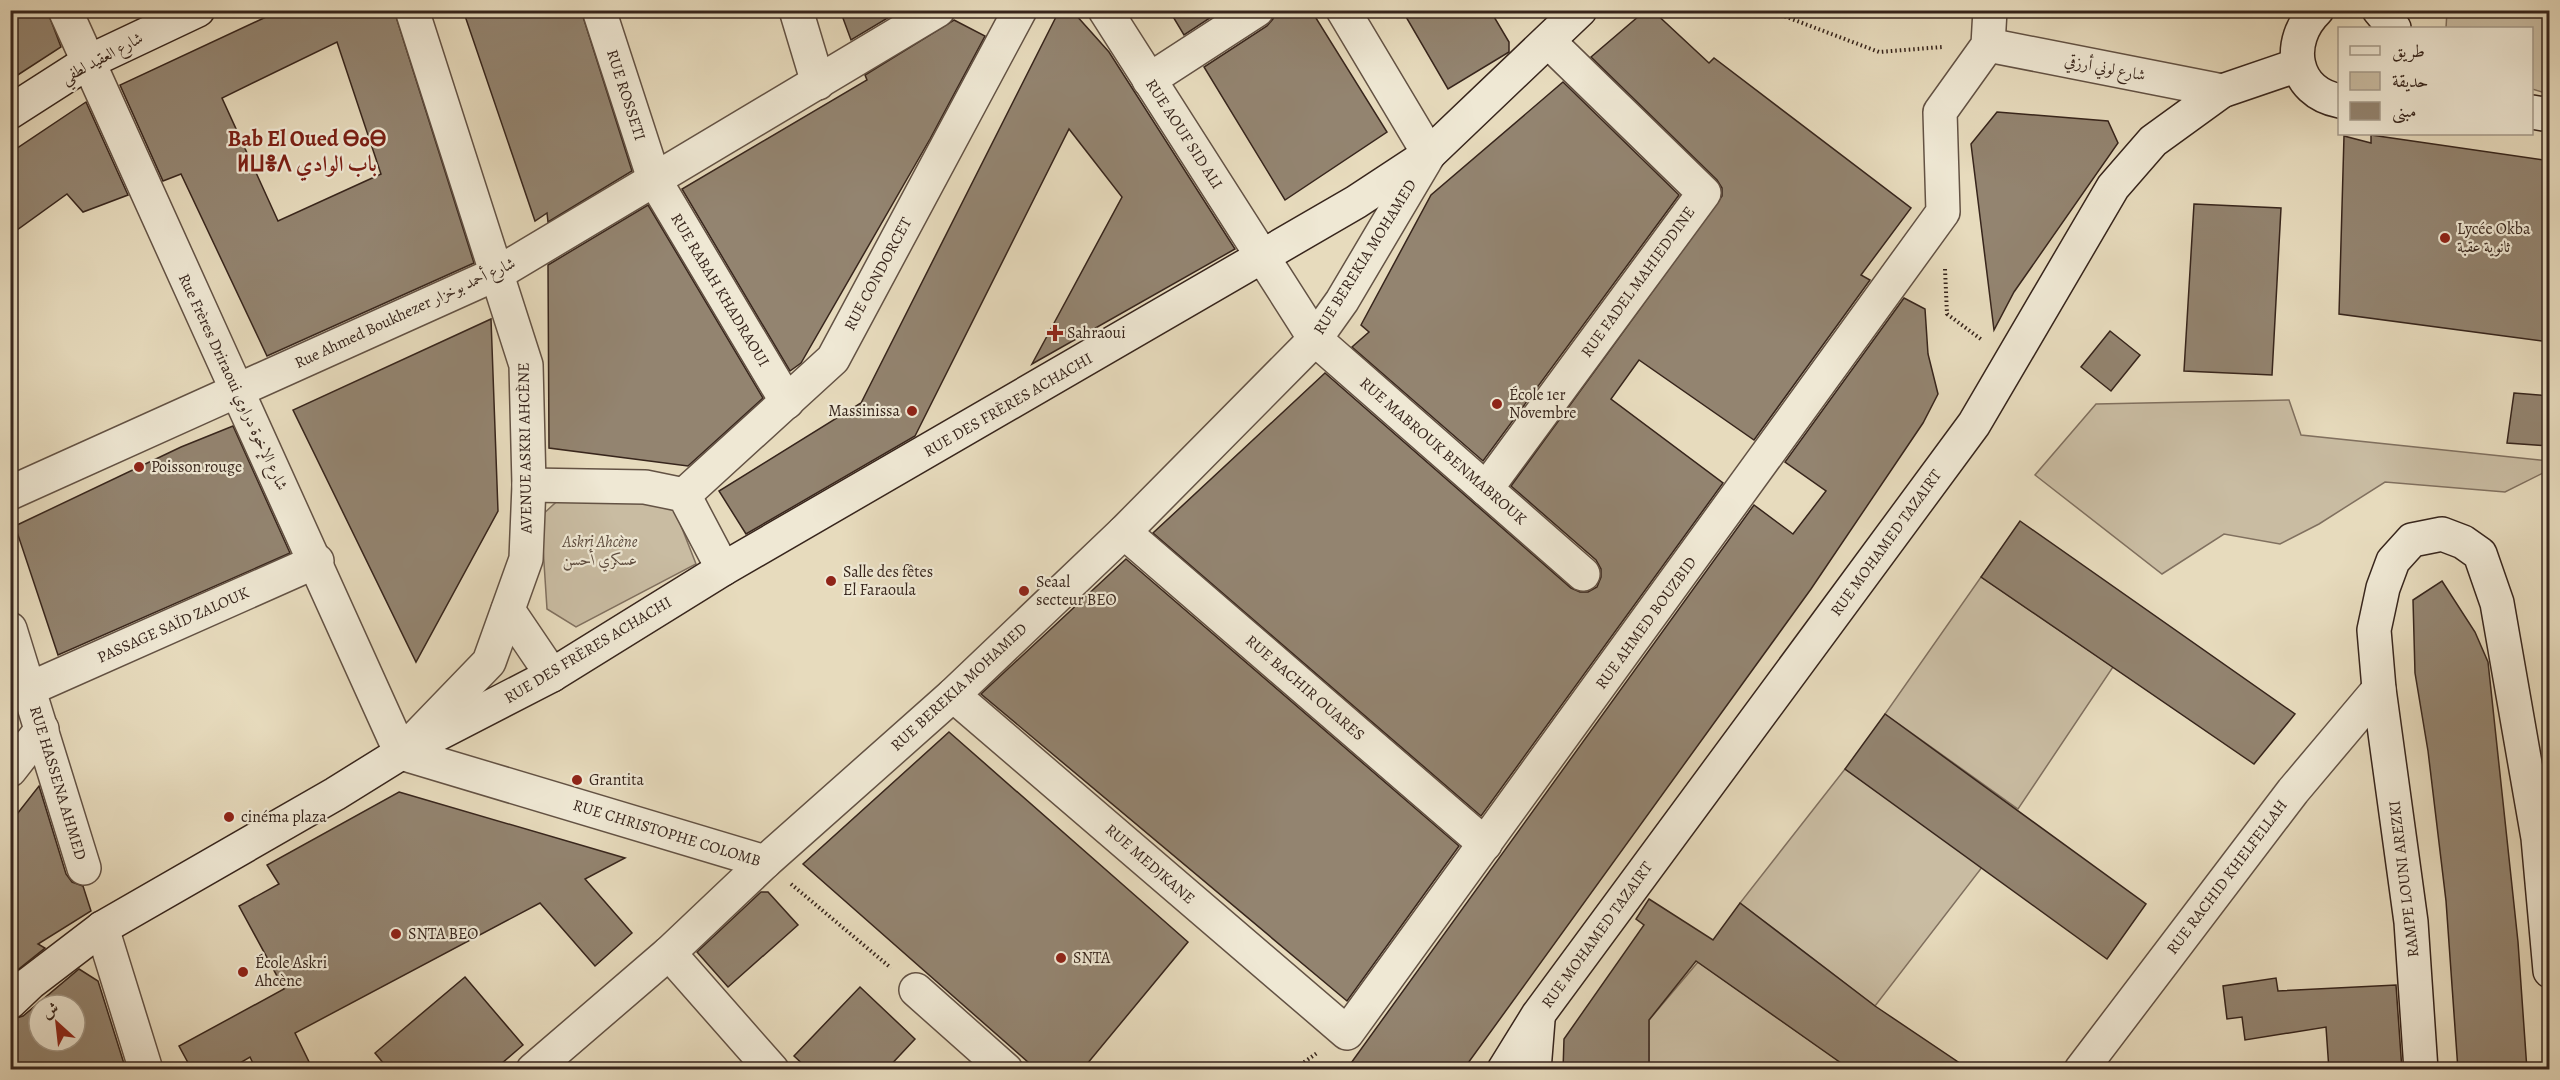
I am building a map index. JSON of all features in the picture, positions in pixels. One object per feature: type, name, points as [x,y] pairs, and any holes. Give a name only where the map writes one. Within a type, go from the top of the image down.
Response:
[{"type":"street","name":"Rue Frères Driraoui شارع الإخوة دراوي","points":[[65,10],[237,391],[317,561],[401,753]]},
{"type":"street","name":"شارع العقيد لطفي","points":[[10,112],[88,62],[198,10]]},
{"type":"street","name":"AVENUE ASKRI AHCÈNE","points":[[401,753],[489,662],[526,559],[529,485],[526,365],[412,10]]},
{"type":"street","name":"RUE ROSSETI","points":[[599,10],[654,179]]},
{"type":"street","points":[[796,10],[818,83]]},
{"type":"street","name":"Rue Ahmed Boukhezer شارع أحمد بوخزار","points":[[10,493],[498,273],[938,10]]},
{"type":"street","name":"RUE CONDORCET","points":[[684,495],[833,359],[1020,10]]},
{"type":"street","name":"RUE AOUF SID ALI","points":[[1105,10],[1263,258]]},
{"type":"street","points":[[1149,80],[1257,10]]},
{"type":"street","points":[[1343,10],[1430,154]]},
{"type":"street","name":"RUE DES FRÈRES ACHACHI","points":[[401,753],[552,675],[723,569],[1263,258],[1430,154],[1580,10]]},
{"type":"street","points":[[1943,212],[1940,112],[1988,45],[1990,10]]},
{"type":"street","points":[[2317,10],[2308,19],[2300,35],[2298,65],[2314,90],[2338,100]]},
{"type":"street","name":"RUE FADEL MAHIEDDINE","points":[[1486,489],[1704,193],[1548,41]]},
{"type":"street","name":"شارع لوني أرزقي","points":[[1988,45],[2222,91]]},
{"type":"street","name":"RUE MOHAMED TAZAIRT","points":[[1504,1070],[1538,1015],[1974,424],[2113,187],[2153,141],[2222,91],[2298,65]]},
{"type":"street","points":[[2533,112],[2550,115]]},
{"type":"street","name":"RUE BEREKIA MOHAMED","points":[[533,1070],[669,952],[765,862],[953,695],[1124,532],[1315,339],[1342,301],[1430,154]]},
{"type":"street","name":"RUE RABAH KHADRAOUI","points":[[654,179],[786,402]]},
{"type":"street","name":"RUE AHMED BOUZBID","points":[[1347,1033],[1943,212]]},
{"type":"street","name":"RUE MABROUK BENMABROUK","points":[[1263,258],[1315,339],[1583,574]]},
{"type":"street","points":[[529,485],[645,487],[684,495],[723,569]]},
{"type":"street","name":"RUE BACHIR OUARES","points":[[1124,532],[1485,844]]},
{"type":"street","name":"RAMPE LOUNI AREZKI","points":[[2421,1070],[2411,922],[2379,689],[2374,630],[2383,588],[2393,561],[2412,540],[2442,534],[2463,542],[2480,554],[2497,603],[2538,838],[2550,970]]},
{"type":"street","name":"PASSAGE SAÏD ZALOUK","points":[[20,692],[317,561]]},
{"type":"street","points":[[508,610],[552,675]]},
{"type":"street","name":"RUE HASSENA AHMED","points":[[10,628],[20,692],[42,729],[84,868]]},
{"type":"street","name":"RUE RACHID KHELFELLAH","points":[[2081,1070],[2293,791],[2379,689]]},
{"type":"street","name":"RUE MEDJKANE","points":[[953,695],[1347,1033]]},
{"type":"street","points":[[10,770],[42,729]]},
{"type":"street","points":[[10,1002],[30,983],[102,927],[335,794],[401,753]]},
{"type":"street","name":"RUE CHRISTOPHE COLOMB","points":[[401,753],[765,862]]},
{"type":"street","points":[[102,927],[146,1070]]},
{"type":"street","points":[[669,952],[772,1070]]},
{"type":"street","points":[[916,990],[1006,1070]]},
{"type":"street","points":[[1534,1070],[1538,1015]]},
{"type":"path","points":[[1768,10],[1879,52],[1988,45]]},
{"type":"path","points":[[1943,212],[1947,314],[2011,361]]},
{"type":"path","name":"RUE CHRISTOPHE COLOMB","points":[[765,862],[916,990]]},
{"type":"green space","points":[[2447,11],[2549,11],[2549,94],[2533,89],[2533,27],[2446,27]]},
{"type":"green space","points":[[2289,400],[2301,435],[2549,461],[2549,470],[2505,492],[2385,482],[2319,524],[2280,544],[2224,534],[2162,574],[2035,475],[2096,404]]},
{"type":"green space","name":"Askri Ahcène عسكري أحسن","points":[[566,493],[632,494],[674,508],[696,564],[576,627],[547,609],[541,516]]},
{"type":"green space","points":[[1981,577],[2113,667],[2018,809],[1885,714]]},
{"type":"green space","points":[[1845,769],[1983,866],[1875,1006],[1740,903]]},
{"type":"green space","points":[[1698,962],[1846,1066],[1845,1070],[1649,1070],[1649,1020]]},
{"type":"building","points":[[10,10],[47,10],[61,47],[10,80]]},
{"type":"building","points":[[281,10],[394,10],[474,263],[267,356],[181,174],[163,181],[120,85]],"holes":[[[337,42],[381,174],[278,221],[222,98]]]},
{"type":"building","points":[[463,10],[581,10],[632,171],[548,222],[547,213],[535,221]]},
{"type":"building","points":[[840,10],[901,10],[851,40]]},
{"type":"building","points":[[1169,10],[1222,10],[1184,35]]},
{"type":"building","points":[[1275,10],[1311,10],[1387,132],[1285,200],[1204,67],[1267,26],[1273,19]]},
{"type":"building","points":[[1402,10],[1490,10],[1509,42],[1509,52],[1448,89]]},
{"type":"building","points":[[1646,10],[1652,10],[1709,63],[1714,58],[1911,208],[1861,275],[1870,280],[1754,440],[1639,360],[1611,399],[1723,483],[1481,816],[1153,533],[1325,373],[1571,588],[1580,592],[1588,592],[1597,587],[1601,569],[1596,560],[1511,486],[1722,196],[1722,188],[1717,180],[1591,57]]},
{"type":"building","points":[[1058,13],[1075,14],[1109,52],[1235,249],[1032,364],[1122,197],[1069,129],[915,436],[746,534],[719,491],[861,403]]},
{"type":"building","points":[[954,20],[985,36],[930,139],[801,363],[790,371],[682,189],[867,80],[865,75]]},
{"type":"building","points":[[1563,82],[1679,195],[1483,461],[1352,347],[1369,332],[1361,325],[1431,195]]},
{"type":"building","points":[[86,102],[128,195],[83,212],[67,194],[10,235],[10,153]]},
{"type":"building","points":[[1997,112],[2108,121],[2118,143],[2014,292],[1994,330],[1971,144]]},
{"type":"building","name":"Lycée Okba ثانوية عقبة","points":[[2371,135],[2550,161],[2550,342],[2339,314],[2344,136],[2371,143]]},
{"type":"building","points":[[2194,204],[2281,208],[2272,375],[2184,371]]},
{"type":"building","points":[[648,205],[763,398],[688,466],[549,448],[548,265]]},
{"type":"building","points":[[1904,298],[1925,309],[1928,354],[1938,394],[1923,423],[1811,589],[1463,1070],[1346,1070],[1754,505],[1793,534],[1826,491],[1785,462]]},
{"type":"building","points":[[491,319],[498,511],[416,662],[293,410]]},
{"type":"building","points":[[2110,331],[2140,355],[2111,391],[2081,367]]},
{"type":"building","points":[[2514,393],[2550,396],[2550,446],[2507,443]]},
{"type":"building","points":[[233,426],[290,553],[58,655],[15,526],[181,447]]},
{"type":"building","points":[[2020,521],[2295,714],[2254,764],[1981,577]]},
{"type":"building","points":[[1126,559],[1459,846],[1347,1001],[981,694]]},
{"type":"building","points":[[2442,581],[2475,632],[2488,662],[2518,942],[2527,1070],[2458,1070],[2446,901],[2428,751],[2415,673],[2413,600]]},
{"type":"building","points":[[1885,714],[2146,904],[2107,959],[1845,769]]},
{"type":"building","points":[[949,732],[1188,942],[1082,1070],[1037,1070],[803,864]]},
{"type":"building","points":[[39,786],[66,874],[72,882],[83,886],[91,911],[38,944],[45,948],[10,976],[10,823]]},
{"type":"building","name":"SNTA BEO","points":[[399,792],[625,858],[585,879],[632,933],[595,966],[540,903],[295,1033],[313,1070],[256,1070],[250,1057],[228,1070],[192,1070],[179,1046],[284,989],[239,906],[279,884],[267,865]]},
{"type":"building","points":[[761,892],[768,892],[798,925],[728,987],[697,952]]},
{"type":"building","points":[[1649,899],[1713,940],[1740,903],[1875,1006],[1970,1070],[1851,1070],[1696,961],[1649,1020],[1649,1070],[1563,1070],[1564,1039],[1644,925],[1636,919]]},
{"type":"building","points":[[79,969],[98,981],[126,1070],[10,1070],[10,1020],[27,1013],[27,1053],[87,1053],[87,993],[50,993]]},
{"type":"building","points":[[465,977],[523,1045],[494,1070],[389,1070],[375,1053]]},
{"type":"building","points":[[2276,978],[2278,991],[2396,985],[2402,1070],[2329,1070],[2326,1027],[2245,1040],[2242,1017],[2227,1019],[2223,986]]},
{"type":"building","points":[[860,987],[915,1039],[886,1070],[809,1070],[794,1056]]},
{"type":"place","name":"Lycée Okba ثانوية عقبة","points":[[2445,238]]},
{"type":"place","name":"Sahraoui","points":[[1055,333]]},
{"type":"place","name":"École 1er Novembre","points":[[1497,404]]},
{"type":"place","name":"Massinissa","points":[[912,411]]},
{"type":"place","name":"Poisson rouge","points":[[139,467]]},
{"type":"place","name":"Salle des fêtes El Faraoula","points":[[831,581]]},
{"type":"place","name":"Seaal secteur BEO","points":[[1024,591]]},
{"type":"place","name":"Grantita","points":[[577,780]]},
{"type":"place","name":"cinéma plaza","points":[[229,817]]},
{"type":"place","name":"SNTA BEO","points":[[396,934]]},
{"type":"place","name":"SNTA","points":[[1061,958]]},
{"type":"place","name":"École Askri Ahcène","points":[[243,972]]},
{"type":"district","name":"Bab El Oued ⴱⴰⴱ ⵍⵡⴻⴷ باب الوادي","points":[[307,152]]}]
